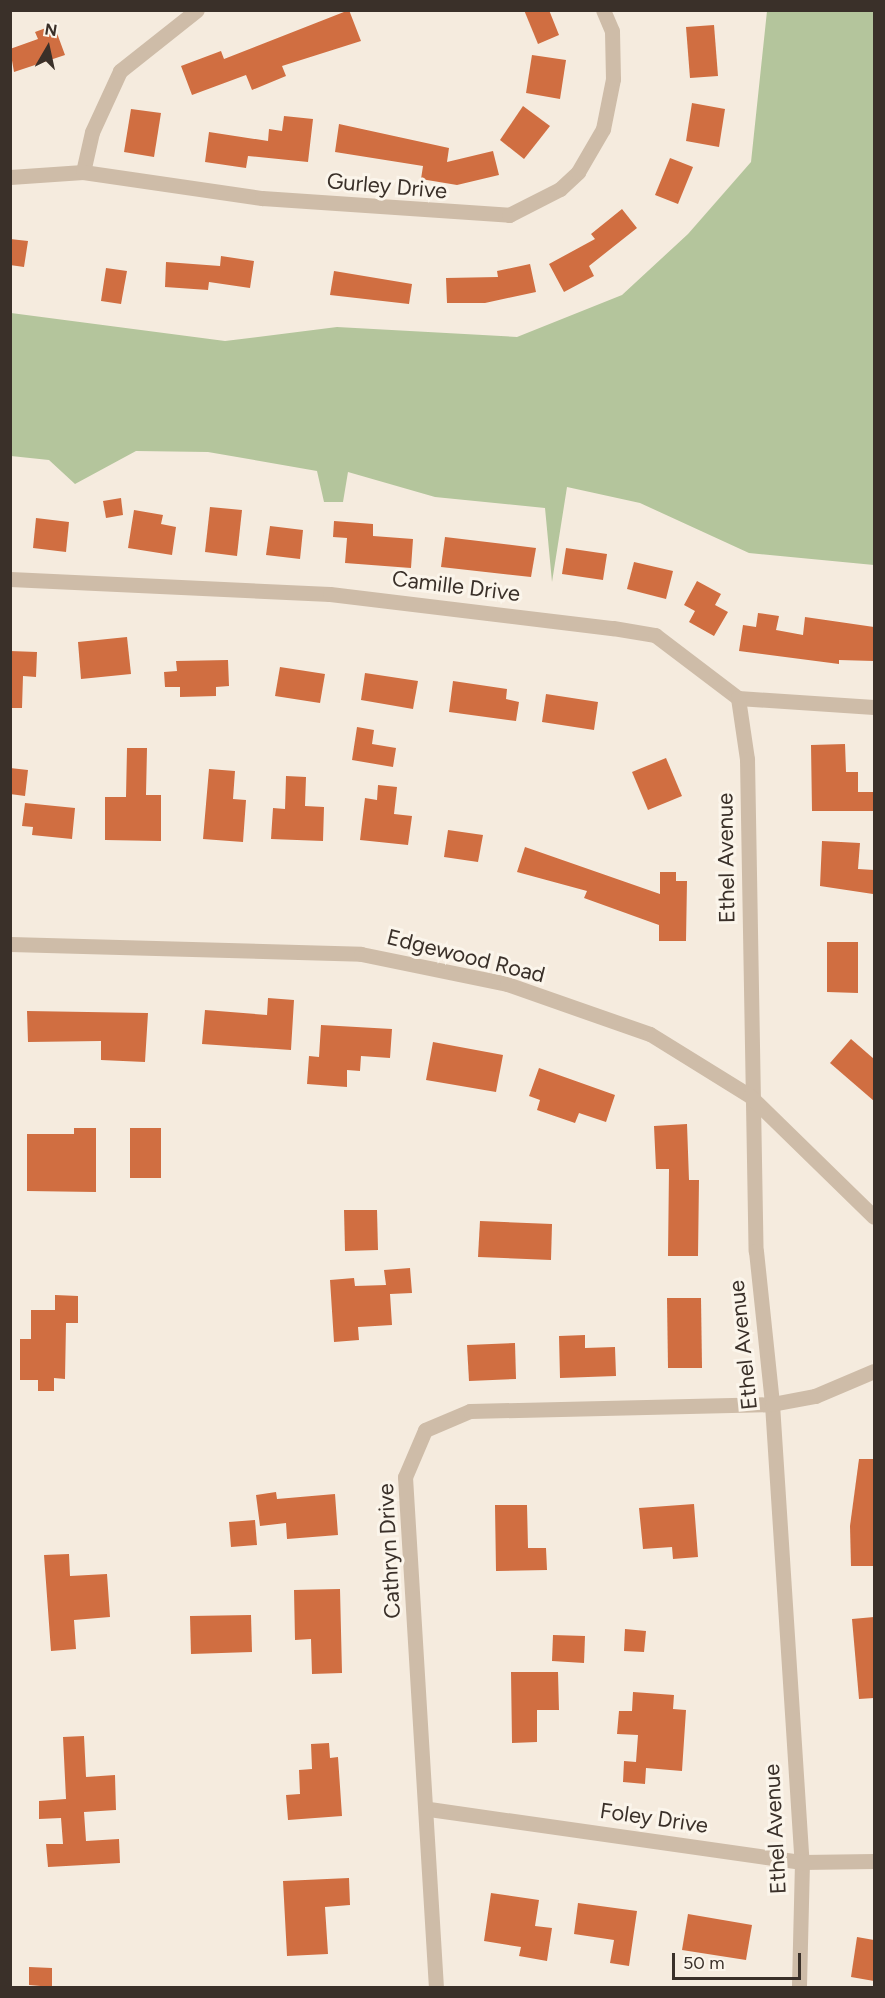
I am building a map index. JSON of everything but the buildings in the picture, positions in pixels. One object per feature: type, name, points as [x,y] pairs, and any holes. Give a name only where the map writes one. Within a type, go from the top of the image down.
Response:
[{"type":"street","points":[[83,172],[92,132],[120,71],[197,10]]},
{"type":"street","name":"Gurley Drive","points":[[10,177],[83,172],[262,198],[509,215],[560,189],[578,172],[603,129],[613,79],[612,31],[603,10]]},
{"type":"street","name":"Camille Drive","points":[[10,579],[330,594],[613,628],[655,635],[738,698]]},
{"type":"street","points":[[738,698],[874,707]]},
{"type":"street","name":"Ethel Avenue","points":[[738,698],[747,759],[750,1096],[756,1251],[772,1404],[802,1862],[799,1988]]},
{"type":"street","name":"Edgewood Road","points":[[10,944],[361,954],[507,984],[650,1034],[750,1096],[874,1217]]},
{"type":"street","name":"Cathryn Drive","points":[[436,1988],[429,1809],[405,1477],[425,1430],[470,1411],[772,1404],[815,1396],[874,1371]]},
{"type":"street","name":"Foley Drive","points":[[429,1809],[802,1862],[874,1861]]},
{"type":"green space","points":[[767,11],[874,11],[874,565],[749,553],[640,503],[567,487],[552,582],[545,508],[435,497],[348,472],[343,502],[324,502],[317,471],[208,452],[136,451],[75,484],[49,460],[11,456],[11,313],[225,341],[337,327],[517,337],[622,295],[688,234],[751,162]]}]
